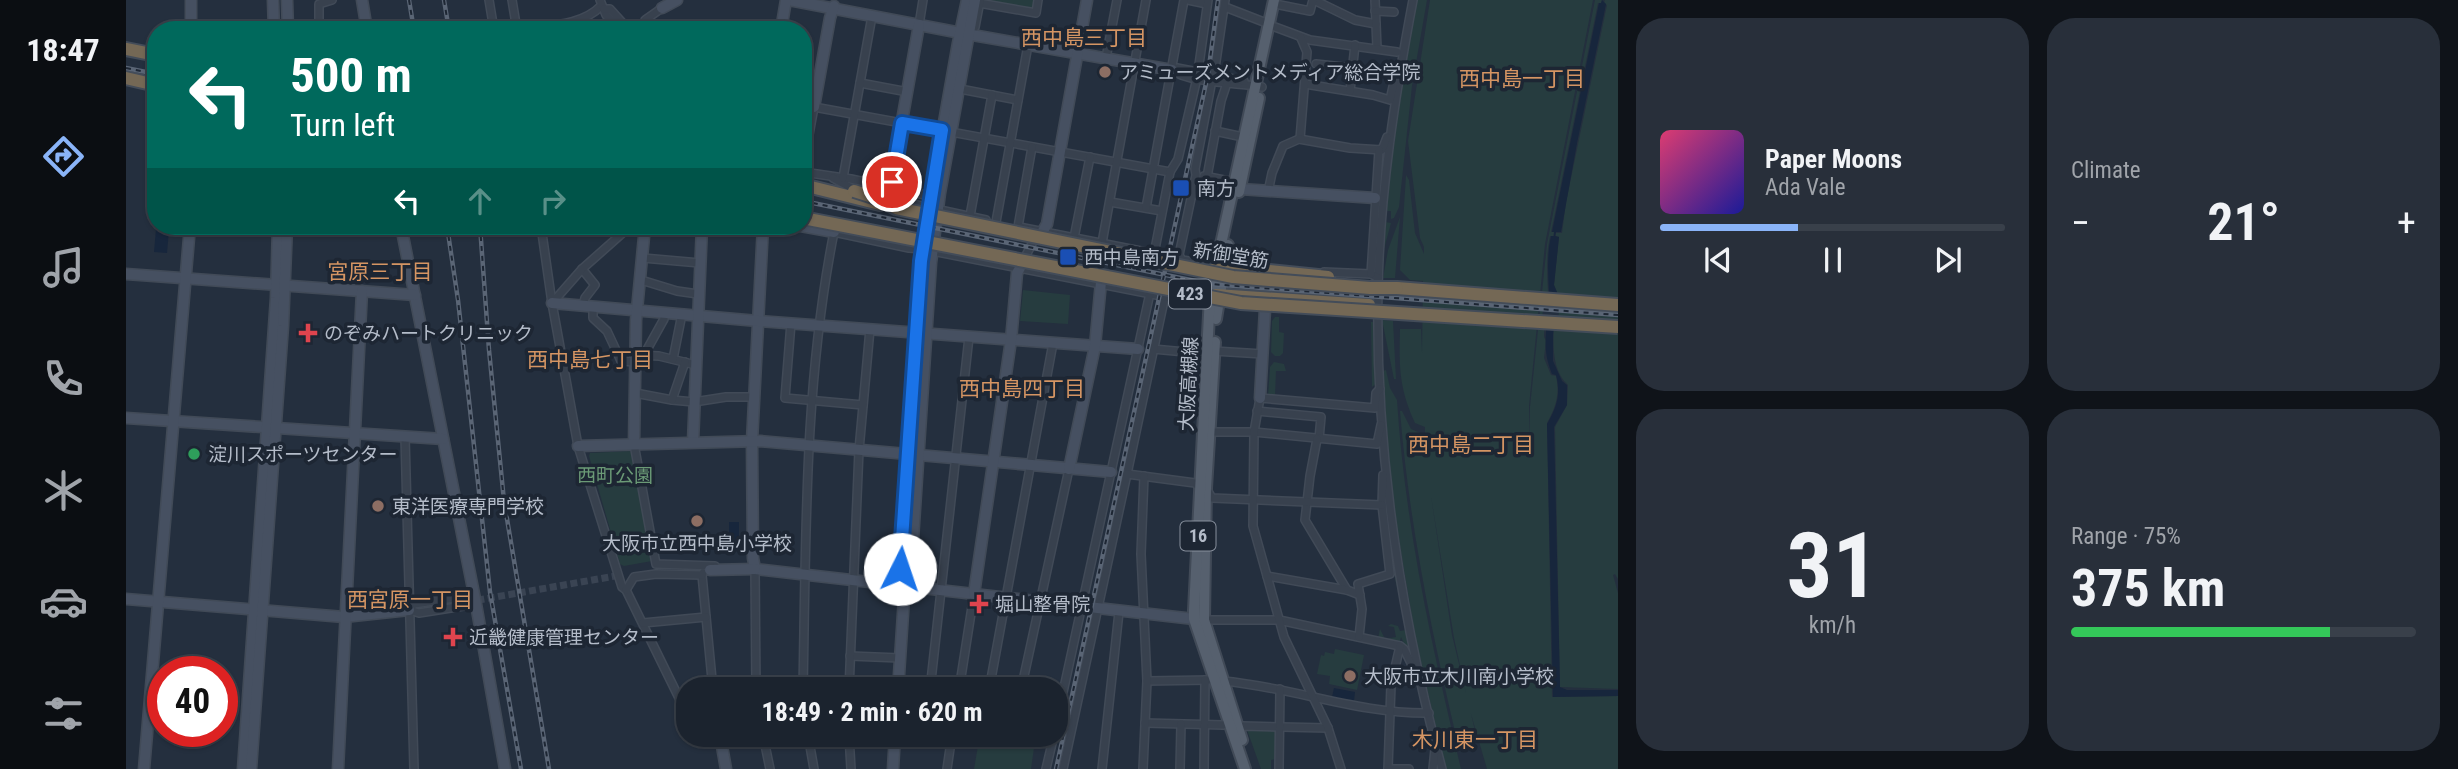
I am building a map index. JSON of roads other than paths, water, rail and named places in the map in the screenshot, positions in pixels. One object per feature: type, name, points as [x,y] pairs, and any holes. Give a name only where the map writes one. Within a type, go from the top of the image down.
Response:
[{"type":"highway","points":[[126,42],[147,46]]},
{"type":"highway","points":[[126,49],[147,53]]},
{"type":"highway","points":[[126,78],[147,83]]},
{"type":"highway","points":[[126,85],[147,89]]},
{"type":"highway","points":[[812,177],[865,194],[896,208]]},
{"type":"highway","name":"423","points":[[812,188],[877,203],[932,208],[1204,271],[1221,267]]},
{"type":"highway","name":"新御堂筋","points":[[812,189],[1233,277],[1618,305]]},
{"type":"highway","points":[[832,191],[862,194],[877,203]]},
{"type":"highway","points":[[812,212],[944,239],[1019,262]]},
{"type":"highway","name":"423","points":[[812,220],[928,246],[1241,303],[1618,327]]},
{"type":"highway","name":"423","points":[[812,220],[1199,296],[1214,295]]},
{"type":"highway","points":[[1221,267],[1347,279],[1398,288]]},
{"type":"highway","points":[[1214,295],[1418,308],[1461,316]]},
{"type":"main road","name":"大阪高槻線","points":[[1252,769],[1214,681],[1199,620],[1203,487],[1214,295],[1278,2]]},
{"type":"main road","name":"大阪高槻線","points":[[1237,186],[1243,137],[1258,86]]},
{"type":"main road","name":"大阪高槻線","points":[[1203,487],[1210,432],[1211,352],[1217,310],[1214,295]]},
{"type":"main road","name":"大阪高槻線","points":[[1233,726],[1245,769]]},
{"type":"street","points":[[191,0],[191,21]]},
{"type":"street","points":[[273,0],[274,21]]},
{"type":"street","points":[[287,0],[288,21]]},
{"type":"street","points":[[319,21],[319,4],[332,0]]},
{"type":"street","points":[[362,0],[366,21]]},
{"type":"street","points":[[489,0],[492,21]]},
{"type":"street","points":[[512,0],[516,21]]},
{"type":"street","points":[[645,21],[677,0]]},
{"type":"street","points":[[783,21],[788,0],[834,4],[872,16],[965,34],[1172,70],[1177,68],[1197,75],[1258,86]]},
{"type":"street","points":[[890,188],[923,0]]},
{"type":"street","points":[[899,677],[905,586],[900,575],[914,454],[928,246],[932,208],[947,131],[960,89],[965,0]]},
{"type":"street","points":[[932,208],[965,34],[978,1],[1036,13],[1038,0]]},
{"type":"street","points":[[961,677],[994,462],[1019,262],[1047,224],[1087,0]]},
{"type":"street","points":[[1106,58],[1117,0]]},
{"type":"street","points":[[1087,242],[1110,202],[1146,0]]},
{"type":"street","points":[[992,95],[984,138],[963,217],[1151,253],[1155,249],[1170,172],[1178,159],[1197,75],[1208,2],[1186,0],[1146,208]]},
{"type":"street","points":[[1278,2],[1310,10],[1314,0],[1355,20],[1376,24]]},
{"type":"street","points":[[1375,0],[1377,48]]},
{"type":"street","points":[[1375,276],[1391,131],[1413,0]]},
{"type":"street","points":[[812,90],[834,4]]},
{"type":"street","points":[[1375,276],[1346,272],[1221,267],[1182,260],[1179,256],[1196,175],[1225,4],[1301,38],[1397,52]]},
{"type":"street","points":[[573,21],[591,16],[602,5]]},
{"type":"street","points":[[602,5],[612,21]]},
{"type":"street","points":[[602,5],[610,9],[621,21]]},
{"type":"street","points":[[1375,11],[1394,12]]},
{"type":"street","points":[[843,178],[872,16]]},
{"type":"street","points":[[1300,139],[1307,52],[1301,38]]},
{"type":"street","points":[[996,222],[1028,45]]},
{"type":"street","points":[[1350,91],[1355,45]]},
{"type":"street","points":[[1317,64],[1352,68]]},
{"type":"street","points":[[1305,84],[1390,100],[1395,76],[1399,76]]},
{"type":"street","points":[[1213,78],[1227,83],[1258,86]]},
{"type":"street","points":[[860,83],[908,92]]},
{"type":"street","points":[[1208,177],[1215,131],[1227,83]]},
{"type":"street","points":[[960,89],[1018,100]]},
{"type":"street","points":[[812,107],[1170,172]]},
{"type":"street","points":[[1215,131],[1243,137]]},
{"type":"street","points":[[1268,192],[1283,146],[1300,139],[1378,150],[1384,148],[1391,131]]},
{"type":"street","points":[[1018,227],[1032,147]]},
{"type":"street","points":[[1378,150],[1375,276],[1378,287],[1386,464],[1398,556],[1421,682],[1442,769]]},
{"type":"street","points":[[1087,242],[1090,157]]},
{"type":"street","points":[[1196,175],[1268,192],[1375,198]]},
{"type":"street","points":[[812,176],[843,178],[890,188],[932,208]]},
{"type":"street","points":[[833,178],[862,194],[932,208]]},
{"type":"street","points":[[1110,202],[1162,211]]},
{"type":"street","points":[[812,228],[909,248],[928,246]]},
{"type":"street","points":[[803,677],[807,445],[820,325],[834,232]]},
{"type":"street","points":[[144,769],[189,235]]},
{"type":"street","points":[[278,235],[281,284]]},
{"type":"street","points":[[243,769],[258,610],[286,235]]},
{"type":"street","points":[[403,235],[505,769]]},
{"type":"street","points":[[542,235],[578,446],[622,587],[626,590],[676,691]]},
{"type":"street","points":[[552,303],[582,270],[620,235]]},
{"type":"street","points":[[621,575],[656,569],[710,571],[716,566],[656,564],[634,444],[637,311],[644,235]]},
{"type":"street","points":[[693,442],[702,235]]},
{"type":"street","points":[[756,677],[752,441],[763,235]]},
{"type":"street","points":[[643,258],[700,263]]},
{"type":"street","points":[[1019,262],[1197,303],[1214,295]]},
{"type":"street","points":[[582,270],[595,285],[585,298],[593,318],[607,331],[621,361],[638,357],[673,359],[696,365]]},
{"type":"street","points":[[1346,272],[1358,282],[1378,287]]},
{"type":"street","points":[[126,274],[415,295]]},
{"type":"street","points":[[640,280],[698,294]]},
{"type":"street","points":[[1024,677],[1095,346],[1101,282]]},
{"type":"street","points":[[338,769],[362,291]]},
{"type":"street","points":[[1066,677],[1150,293]]},
{"type":"street","points":[[1063,769],[1165,296]]},
{"type":"street","points":[[552,303],[1138,349]]},
{"type":"street","points":[[1217,310],[1227,307],[1378,316]]},
{"type":"street","points":[[1265,309],[1260,398],[1254,432],[1253,526],[1284,637],[1328,728],[1341,769]]},
{"type":"street","points":[[638,357],[664,319],[664,313]]},
{"type":"street","points":[[673,359],[682,314]]},
{"type":"street","points":[[791,323],[785,398],[863,405]]},
{"type":"street","points":[[849,677],[859,450],[870,329]]},
{"type":"street","points":[[931,677],[969,337]]},
{"type":"street","points":[[991,677],[1053,343]]},
{"type":"street","points":[[1153,349],[1263,354]]},
{"type":"street","points":[[672,400],[685,362]]},
{"type":"street","points":[[1260,398],[1375,408],[1377,393],[1381,389]]},
{"type":"street","points":[[635,393],[694,402],[726,397],[754,397]]},
{"type":"street","points":[[1257,411],[1321,417],[1305,520],[1347,590]]},
{"type":"street","points":[[126,418],[443,439]]},
{"type":"street","points":[[1210,432],[1254,432],[1377,444],[1383,422]]},
{"type":"street","points":[[405,437],[414,769]]},
{"type":"street","points":[[578,446],[752,441],[1111,472]]},
{"type":"street","points":[[1359,637],[1362,616],[1358,584],[1390,574],[1382,505],[1386,464]]},
{"type":"street","points":[[1127,474],[1195,483],[1203,487],[1212,498],[1382,505]]},
{"type":"street","points":[[1143,769],[1147,681],[1141,554],[1144,477]]},
{"type":"street","points":[[626,590],[634,577],[755,569],[1199,620],[1279,620],[1400,646],[1421,682]]},
{"type":"street","points":[[710,571],[706,617],[712,677]]},
{"type":"street","points":[[1267,576],[1347,590],[1360,595]]},
{"type":"street","points":[[126,599],[344,617],[409,610],[419,613],[473,600]]},
{"type":"street","points":[[251,769],[258,610]]},
{"type":"street","points":[[1102,769],[1119,612]]},
{"type":"street","points":[[643,623],[706,617]]},
{"type":"street","points":[[1400,646],[1391,685],[1388,769],[1409,769]]},
{"type":"street","points":[[850,656],[900,658]]},
{"type":"street","points":[[1147,681],[1257,684],[1315,699],[1389,711],[1429,713]]},
{"type":"street","points":[[1204,769],[1204,724],[1214,681]]},
{"type":"street","points":[[1279,769],[1280,689]]},
{"type":"street","points":[[1145,723],[1328,728]]},
{"type":"street","points":[[1180,769],[1181,723]]},
{"type":"street","points":[[1433,769],[1436,744]]},
{"type":"street","points":[[722,747],[726,769]]},
{"type":"street","points":[[766,747],[770,769]]},
{"type":"street","points":[[810,747],[814,769]]},
{"type":"street","points":[[850,747],[851,769]]},
{"type":"street","points":[[893,769],[894,747]]},
{"type":"street","points":[[947,769],[950,747]]},
{"type":"street","points":[[1046,769],[1051,747]]},
{"type":"water","points":[[1602,0],[1606,4],[1561,232],[1556,232],[1555,236],[1559,237],[1554,285],[1557,292],[1553,361],[1562,381],[1567,385],[1567,405],[1554,427],[1560,687],[1567,690],[1618,690],[1618,696],[1553,697],[1547,424],[1556,406],[1558,388],[1556,375],[1552,374],[1546,352],[1548,257],[1599,3]]},
{"type":"water","points":[[155,235],[169,235],[167,253],[154,252]]},
{"type":"water","points":[[729,522],[739,522],[739,545],[729,545]]},
{"type":"water","points":[[1334,688],[1355,692],[1354,701],[1332,697]]},
{"type":"tunnel","points":[[467,602],[621,575]]},
{"type":"railway","points":[[409,0],[412,21]]},
{"type":"railway","points":[[444,0],[448,21]]},
{"type":"railway","points":[[1056,769],[1208,74],[1218,0]]},
{"type":"railway","points":[[126,68],[147,72]]},
{"type":"railway","points":[[812,203],[1210,284],[1618,315]]},
{"type":"railway","points":[[448,235],[490,592],[521,769]]},
{"type":"railway","points":[[481,235],[504,501],[549,769]]},
{"type":"place","name":"アミューズメントメディア総合学院","points":[[1105,72]]},
{"type":"place","name":"南方","points":[[1181,188]]},
{"type":"place","name":"西中島南方","points":[[1068,257]]},
{"type":"place","name":"のぞみハートクリニック","points":[[308,333]]},
{"type":"place","name":"淀川スポーツセンター","points":[[194,454]]},
{"type":"place","name":"東洋医療専門学校","points":[[378,506]]},
{"type":"place","name":"大阪市立西中島小学校","points":[[697,521]]},
{"type":"place","name":"堀山整骨院","points":[[979,604]]},
{"type":"place","name":"近畿健康管理センター","points":[[453,637]]},
{"type":"place","name":"大阪市立木川南小学校","points":[[1350,676]]},
{"type":"district","name":"西中島三丁目","points":[[1084,38]]},
{"type":"district","name":"西中島一丁目","points":[[1522,79]]},
{"type":"district","name":"宮原三丁目","points":[[380,272]]},
{"type":"district","name":"西中島七丁目","points":[[590,360]]},
{"type":"district","name":"西中島四丁目","points":[[1022,389]]},
{"type":"district","name":"西中島二丁目","points":[[1471,445]]},
{"type":"district","name":"西宮原一丁目","points":[[410,600]]},
{"type":"district","name":"木川東一丁目","points":[[1475,740]]},
{"type":"park label","name":"西町公園","points":[[615,475]]}]
